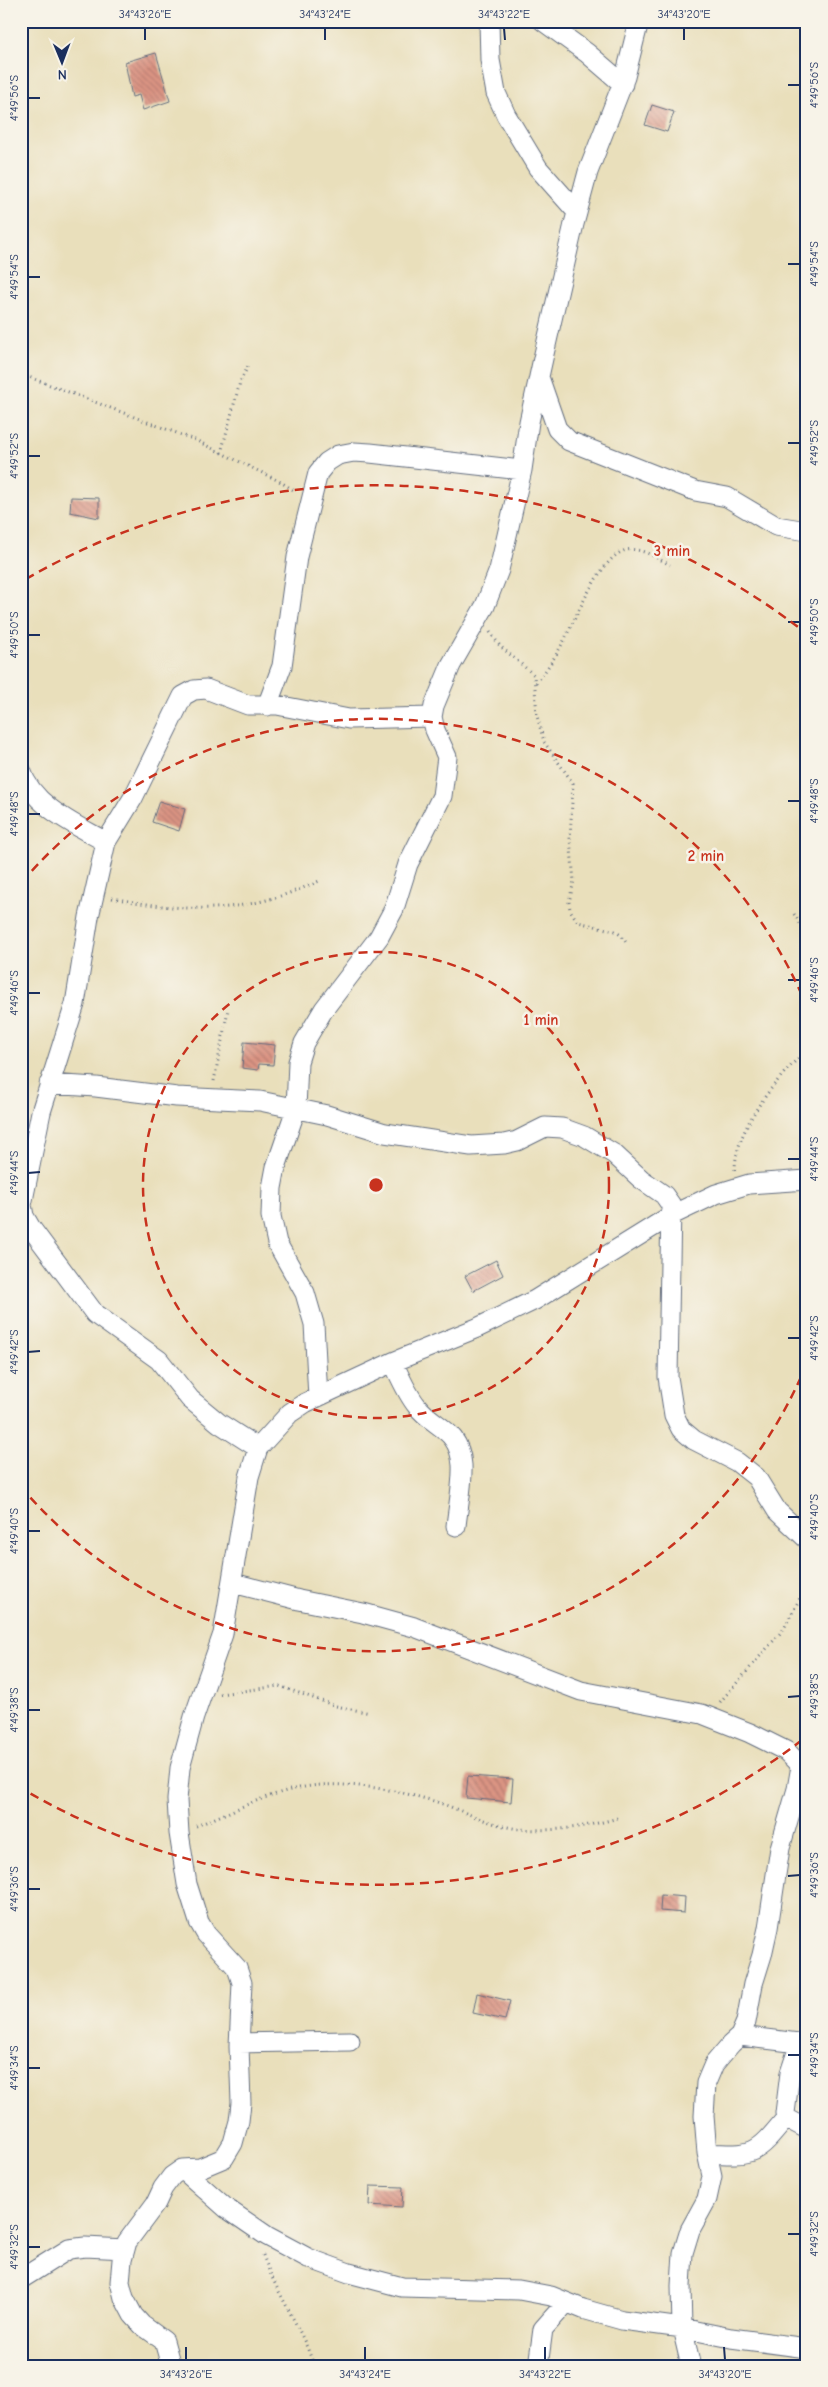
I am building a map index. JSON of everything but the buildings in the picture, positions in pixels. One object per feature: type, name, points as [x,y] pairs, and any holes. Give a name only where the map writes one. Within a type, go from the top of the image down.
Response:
[{"type":"street","points":[[489,21],[490,60],[496,94],[506,115],[538,168],[577,212]]},
{"type":"street","points":[[543,21],[586,52],[623,84]]},
{"type":"street","points":[[318,1397],[314,1324],[305,1293],[277,1243],[271,1216],[272,1188],[276,1167],[296,1109],[298,1062],[304,1043],[324,1009],[378,937],[394,909],[408,864],[442,796],[446,757],[432,717],[441,688],[466,635],[479,616],[499,570],[522,470],[539,375],[577,212],[588,172],[623,84],[639,21]]},
{"type":"street","points":[[539,375],[557,429],[569,441],[695,491],[727,497],[776,526],[807,531]]},
{"type":"street","points":[[267,706],[282,666],[296,557],[310,502],[316,480],[322,468],[332,458],[345,453],[370,452],[522,470]]},
{"type":"street","points":[[258,1448],[190,1399],[159,1360],[95,1314],[31,1228],[24,1216],[22,1204],[41,1112],[75,1004],[94,895],[106,842],[133,798],[185,694],[206,689],[248,706],[278,705],[365,720],[432,717]]},
{"type":"street","points":[[21,770],[24,779],[35,795],[67,820],[106,842]]},
{"type":"street","points":[[49,1084],[214,1099],[260,1101],[327,1115],[385,1133],[471,1146],[510,1142],[545,1127],[572,1130],[614,1154],[641,1179],[660,1192],[670,1203],[672,1216],[668,1377],[674,1415],[681,1429],[694,1440],[737,1462],[756,1477],[777,1511],[807,1539]]},
{"type":"street","points":[[171,2366],[164,2341],[142,2325],[133,2315],[124,2298],[120,2282],[122,2260],[127,2242],[156,2203],[163,2188],[182,2168],[200,2168],[224,2158],[233,2143],[241,2103],[239,2043],[242,1983],[237,1968],[206,1934],[199,1922],[188,1884],[179,1833],[177,1800],[180,1768],[222,1634],[233,1583],[248,1477],[258,1448],[290,1413],[318,1397],[535,1300],[672,1216],[716,1194],[749,1184],[807,1180]]},
{"type":"street","points":[[393,1362],[415,1404],[425,1415],[444,1428],[453,1438],[462,1466],[456,1526]]},
{"type":"street","points":[[233,1583],[299,1600],[363,1613],[414,1627],[580,1691],[708,1716],[786,1750],[804,1768],[780,1848],[762,1955],[753,1984],[746,2022],[740,2036],[714,2064],[706,2083],[704,2116],[707,2153],[712,2176],[707,2199],[690,2230],[684,2253],[681,2286],[682,2328],[691,2366]]},
{"type":"street","points":[[707,2153],[754,2152],[768,2140],[786,2118],[790,2074],[803,2043],[740,2036]]},
{"type":"street","points":[[239,2043],[350,2041]]},
{"type":"street","points":[[786,2118],[807,2129]]},
{"type":"street","points":[[182,2168],[226,2208],[253,2226],[308,2258],[349,2273],[402,2287],[518,2290],[551,2296],[566,2303],[622,2320],[807,2348]]},
{"type":"street","points":[[21,2279],[69,2250],[85,2247],[125,2250]]},
{"type":"street","points":[[538,2366],[543,2329],[566,2303]]},
{"type":"path","points":[[221,452],[240,382],[248,366]]},
{"type":"path","points":[[21,374],[195,440],[279,480],[310,502]]},
{"type":"path","points":[[535,683],[560,648],[591,587],[616,556],[625,551],[635,550],[656,557],[670,565]]},
{"type":"path","points":[[479,616],[500,646],[534,675],[537,716],[544,742],[573,783],[570,839],[574,881],[569,902],[570,910],[578,922],[615,931],[622,936],[627,944]]},
{"type":"path","points":[[94,895],[152,905],[200,910],[220,909],[290,894],[319,881]]},
{"type":"path","points":[[794,914],[807,934]]},
{"type":"path","points":[[214,1099],[215,1076],[228,1010]]},
{"type":"path","points":[[735,1188],[735,1164],[740,1144],[748,1128],[777,1081],[807,1050]]},
{"type":"path","points":[[708,1716],[782,1630],[807,1585]]},
{"type":"path","points":[[201,1698],[261,1686],[279,1686],[336,1706],[370,1713]]},
{"type":"path","points":[[179,1833],[285,1791],[322,1785],[375,1788],[436,1802],[494,1823],[518,1829],[574,1828],[620,1817]]},
{"type":"path","points":[[253,2226],[265,2260],[297,2330],[309,2350],[314,2366]]}]
